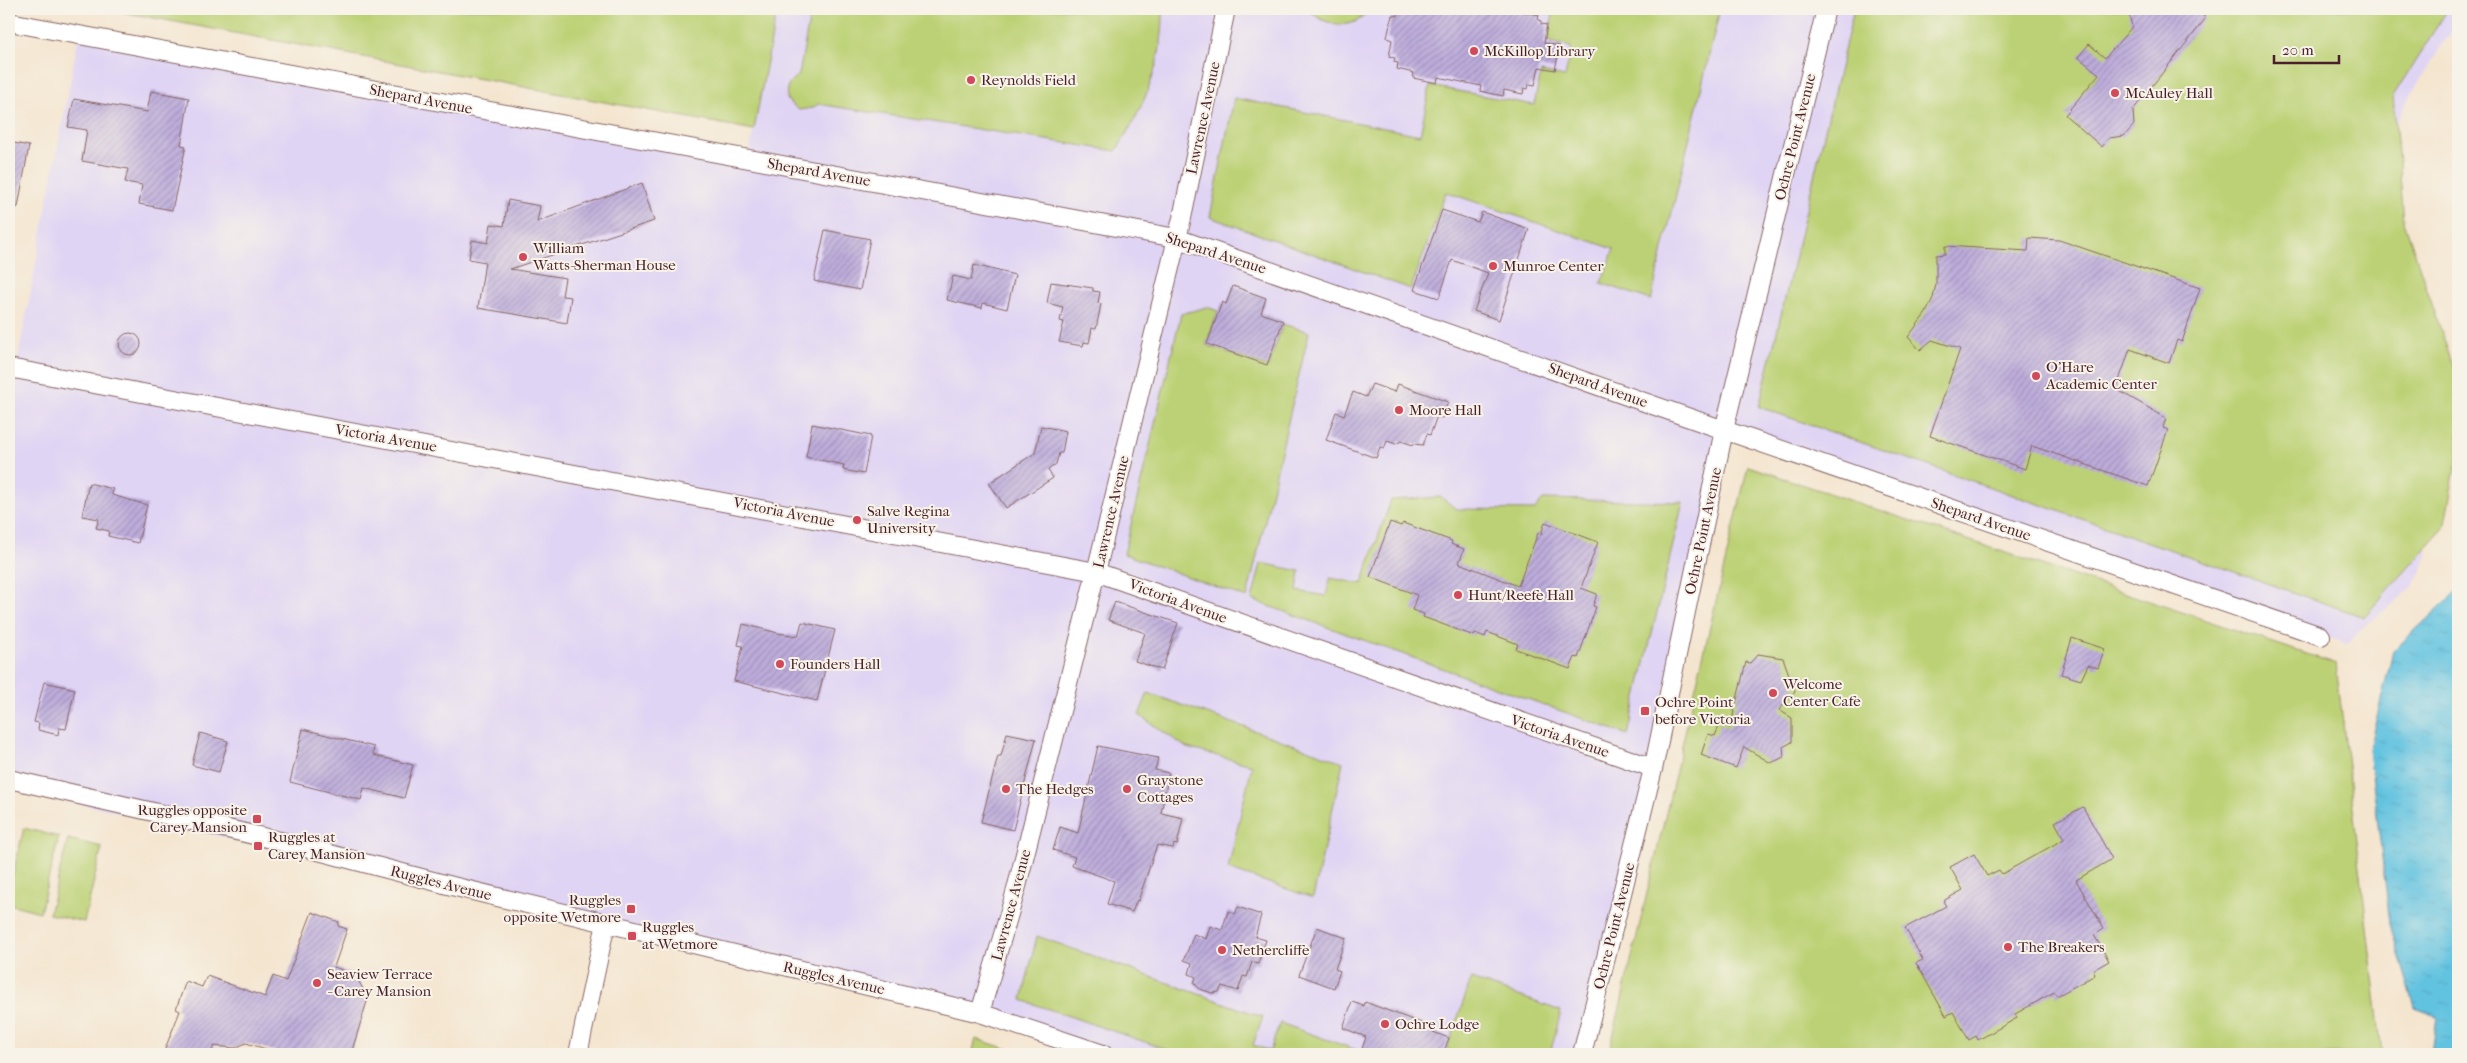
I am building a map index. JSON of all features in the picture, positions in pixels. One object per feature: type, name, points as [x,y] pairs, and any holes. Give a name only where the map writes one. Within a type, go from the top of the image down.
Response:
[{"type":"street","name":"Lawrence Avenue","points":[[980,1012],[1016,890],[1096,572],[1176,238],[1226,9]]},
{"type":"street","name":"Ochre Point Avenue","points":[[1582,1054],[1653,768],[1724,430],[1826,9]]},
{"type":"street","name":"Shepard Avenue","points":[[9,22],[1176,238],[2320,636]]},
{"type":"street","name":"Victoria Avenue","points":[[9,368],[1096,572],[1653,768]]},
{"type":"street","name":"Ruggles Avenue","points":[[9,780],[280,841],[606,923],[980,1012],[1102,1054]]},
{"type":"street","points":[[578,1054],[606,923]]},
{"type":"shaded area","name":"Salve Regina University","points":[[776,9],[2458,9],[2458,23],[2431,61],[2401,112],[2386,151],[2428,469],[2427,555],[2421,573],[2411,589],[2361,629],[2348,644],[1724,430],[1582,1054],[1103,1054],[980,1013],[9,787],[9,368],[16,369],[79,35],[748,159]]},
{"type":"green space","points":[[106,9],[777,9],[754,130]]},
{"type":"green space","name":"Reynolds Field","points":[[811,9],[1163,9],[1160,47],[1156,65],[1143,101],[1116,151],[818,104],[813,108],[799,110],[788,101],[787,89],[792,80],[799,75]]},
{"type":"green space","points":[[1308,9],[1370,9],[1356,21],[1340,24],[1323,20]]},
{"type":"green space","points":[[1524,9],[1720,9],[1651,300],[1601,283],[1614,249],[1446,192],[1411,289],[1210,217],[1234,98],[1420,135],[1430,86],[1534,105],[1541,72],[1565,77],[1571,47],[1547,41],[1553,15]]},
{"type":"green space","points":[[1854,9],[2448,9],[2393,96],[2404,221],[2458,381],[2458,452],[2444,528],[2364,617],[1759,407]]},
{"type":"green space","points":[[1207,307],[1218,311],[1206,345],[1268,367],[1283,324],[1309,332],[1247,598],[1124,554],[1181,314]]},
{"type":"green space","points":[[1748,466],[2336,664],[2382,1054],[1609,1054]]},
{"type":"green space","points":[[1441,497],[1456,509],[1535,510],[1543,499],[1683,502],[1628,735],[1252,600],[1261,563],[1300,571],[1297,591],[1326,596],[1330,578],[1362,584],[1391,500]]},
{"type":"green space","points":[[1148,693],[1343,762],[1313,898],[1228,869],[1252,765],[1187,748],[1139,715]]},
{"type":"green space","points":[[24,828],[59,837],[40,912],[9,904],[9,891]]},
{"type":"green space","points":[[68,839],[102,847],[84,922],[49,914]]},
{"type":"green space","points":[[1037,936],[1263,1017],[1253,1045],[1270,1051],[1280,1023],[1368,1054],[1180,1054],[1022,1000]]},
{"type":"green space","points":[[1471,979],[1561,1011],[1550,1054],[1455,1054],[1455,1052],[1447,1049]]},
{"type":"green space","points":[[976,1039],[1024,1054],[972,1054]]},
{"type":"water","points":[[2458,590],[2458,1054],[2432,1054],[2437,1016],[2415,1008],[2390,924],[2369,749],[2393,651]]},
{"type":"building","name":"McKillop Library","points":[[1399,9],[1508,9],[1539,15],[1538,20],[1541,21],[1541,24],[1547,25],[1544,43],[1560,46],[1555,70],[1539,67],[1535,85],[1529,84],[1528,89],[1524,88],[1523,94],[1504,90],[1503,96],[1480,91],[1481,86],[1438,77],[1437,83],[1413,78],[1414,73],[1397,69],[1398,63],[1394,62],[1395,58],[1389,57],[1392,40],[1387,38],[1392,15],[1398,16]]},
{"type":"building","name":"McAuley Hall","points":[[2128,9],[2194,9],[2206,18],[2133,110],[2134,125],[2124,136],[2109,138],[2102,147],[2065,115],[2099,74],[2078,57],[2089,44],[2105,58],[2132,27]]},
{"type":"building","points":[[151,91],[189,98],[181,145],[186,146],[172,210],[139,204],[142,185],[125,182],[128,169],[82,161],[87,130],[68,127],[74,99],[147,112]]},
{"type":"building","points":[[9,142],[29,146],[18,207],[9,207]]},
{"type":"building","name":"William Watts-Sherman House","points":[[642,183],[654,221],[510,269],[565,278],[562,296],[571,297],[567,323],[478,308],[485,262],[469,259],[472,240],[488,243],[491,224],[504,226],[508,200],[540,206],[537,222]]},
{"type":"building","name":"Munroe Center","points":[[1442,210],[1478,222],[1482,212],[1529,229],[1499,320],[1474,311],[1488,273],[1452,260],[1439,298],[1414,290]]},
{"type":"building","points":[[825,230],[870,239],[860,290],[814,281]]},
{"type":"building","name":"O'Hare Academic Center","points":[[2029,238],[2059,240],[2200,288],[2182,342],[2177,340],[2169,363],[2130,349],[2116,389],[2166,418],[2163,428],[2168,430],[2148,486],[2032,446],[2025,469],[1930,436],[1960,349],[1932,340],[1920,350],[1908,337],[1926,313],[1933,298],[1936,284],[1936,255],[1945,254],[1945,246],[2028,251]]},
{"type":"building","points":[[974,265],[1015,275],[1007,309],[983,303],[982,308],[947,300],[953,276],[971,280]]},
{"type":"building","points":[[1051,282],[1093,288],[1093,291],[1100,292],[1098,303],[1101,304],[1096,329],[1092,328],[1089,343],[1084,342],[1083,346],[1059,342],[1064,322],[1060,321],[1063,307],[1047,303]]},
{"type":"building","points":[[1233,286],[1266,298],[1261,313],[1283,321],[1267,365],[1207,344],[1222,302],[1226,304]]},
{"type":"building","points":[[130,333],[140,340],[141,344],[134,354],[130,355],[120,348],[119,344],[126,334]]},
{"type":"building","name":"Moore Hall","points":[[1372,384],[1395,392],[1398,384],[1448,402],[1442,418],[1437,416],[1430,435],[1427,434],[1423,445],[1413,445],[1401,441],[1396,444],[1387,441],[1384,449],[1380,447],[1376,458],[1326,440],[1336,412],[1344,415],[1353,392],[1366,397]]},
{"type":"building","points":[[812,424],[871,436],[864,474],[843,470],[844,465],[806,457]]},
{"type":"building","points":[[1041,426],[1066,431],[1062,453],[1059,453],[1056,464],[1048,470],[1053,478],[1006,508],[989,483],[1035,453]]},
{"type":"building","points":[[89,483],[113,489],[112,495],[147,505],[138,543],[108,536],[109,531],[96,528],[99,519],[82,516]]},
{"type":"building","name":"Hunt/Reefe Hall","points":[[1390,522],[1401,526],[1403,523],[1452,541],[1451,544],[1464,549],[1459,563],[1518,586],[1538,533],[1541,534],[1545,522],[1598,542],[1581,588],[1597,594],[1593,606],[1596,607],[1578,658],[1575,657],[1570,669],[1516,649],[1518,644],[1487,632],[1485,637],[1475,633],[1474,636],[1423,617],[1424,614],[1412,610],[1417,595],[1370,577]]},
{"type":"building","points":[[1115,602],[1178,623],[1162,670],[1135,661],[1145,633],[1108,620]]},
{"type":"building","name":"Founders Hall","points":[[802,622],[835,630],[817,701],[734,681],[743,646],[738,645],[743,624],[798,636]]},
{"type":"building","points":[[2072,638],[2105,649],[2098,668],[2088,665],[2081,680],[2061,674]]},
{"type":"building","points":[[1758,654],[1783,658],[1795,691],[1779,710],[1792,718],[1792,742],[1783,747],[1784,757],[1771,763],[1744,747],[1736,768],[1701,755],[1708,734],[1715,736],[1720,724],[1730,728],[1746,662],[1750,663]]},
{"type":"building","points":[[44,682],[75,689],[66,729],[59,728],[58,735],[38,730],[39,723],[34,722]]},
{"type":"building","points":[[303,729],[374,747],[373,755],[413,765],[404,798],[364,788],[361,800],[290,782]]},
{"type":"building","points":[[200,733],[228,741],[219,772],[192,765]]},
{"type":"building","name":"The Hedges","points":[[1007,733],[1036,739],[1013,830],[981,822],[998,756],[1001,756]]},
{"type":"building","points":[[1098,746],[1158,758],[1155,770],[1169,773],[1161,813],[1183,818],[1177,845],[1174,844],[1173,848],[1157,845],[1138,901],[1132,912],[1107,904],[1114,881],[1072,866],[1075,857],[1053,850],[1060,827],[1078,833]]},
{"type":"building","name":"The Breakers","points":[[2083,807],[2112,859],[2076,880],[2104,929],[2094,935],[2109,961],[2093,970],[2095,975],[2057,996],[2054,992],[2015,1014],[2017,1018],[1978,1040],[1976,1036],[1969,1040],[1953,1012],[1946,1016],[1916,963],[1923,960],[1905,928],[1946,906],[1943,901],[1963,890],[1950,867],[1974,854],[1987,876],[1999,870],[2002,874],[2064,839],[2055,822]]},
{"type":"building","name":"Nethercliffe","points":[[1238,907],[1261,915],[1255,937],[1266,940],[1258,964],[1252,962],[1247,977],[1243,976],[1238,991],[1222,986],[1219,992],[1212,993],[1200,989],[1194,983],[1196,977],[1189,974],[1192,963],[1184,960],[1194,934],[1206,939],[1210,926],[1222,930],[1228,911],[1235,914]]},
{"type":"building","name":"Seaview Terrace - Carey Mansion","points":[[312,912],[339,922],[338,926],[347,929],[334,967],[359,976],[358,980],[368,998],[351,1054],[283,1054],[246,1043],[235,1048],[214,1046],[210,1054],[163,1054],[180,1011],[176,1009],[186,981],[202,987],[207,976],[265,997],[273,976],[286,981]]},
{"type":"building","points":[[1317,927],[1346,938],[1335,969],[1340,971],[1334,988],[1299,975]]},
{"type":"building","name":"Ochre Lodge","points":[[1352,1002],[1364,1006],[1365,1002],[1434,1028],[1433,1032],[1449,1038],[1443,1054],[1376,1054],[1362,1049],[1366,1037],[1343,1028]]},
{"type":"place","name":"McKillop Library","points":[[1474,51]]},
{"type":"place","name":"Reynolds Field","points":[[971,80]]},
{"type":"place","name":"McAuley Hall","points":[[2115,93]]},
{"type":"place","name":"William Watts-Sherman House","points":[[523,257]]},
{"type":"place","name":"Munroe Center","points":[[1493,266]]},
{"type":"place","name":"O'Hare Academic Center","points":[[2036,376]]},
{"type":"place","name":"Moore Hall","points":[[1399,410]]},
{"type":"place","name":"Salve Regina University","points":[[857,520]]},
{"type":"place","name":"Hunt/Reefe Hall","points":[[1458,595]]},
{"type":"place","name":"Founders Hall","points":[[780,664]]},
{"type":"place","name":"Welcome Center Cafe","points":[[1773,693]]},
{"type":"place","name":"Ochre Point before Victoria","points":[[1645,711]]},
{"type":"place","name":"The Hedges","points":[[1006,789]]},
{"type":"place","name":"Graystone Cottages","points":[[1127,789]]},
{"type":"place","name":"Ruggles opposite Carey Mansion","points":[[257,819]]},
{"type":"place","name":"Ruggles at Carey Mansion","points":[[258,846]]},
{"type":"place","name":"Ruggles opposite Wetmore","points":[[631,909]]},
{"type":"place","name":"Ruggles at Wetmore","points":[[632,936]]},
{"type":"place","name":"The Breakers","points":[[2008,947]]},
{"type":"place","name":"Nethercliffe","points":[[1222,950]]},
{"type":"place","name":"Seaview Terrace - Carey Mansion","points":[[317,983]]},
{"type":"place","name":"Ochre Lodge","points":[[1385,1024]]}]
